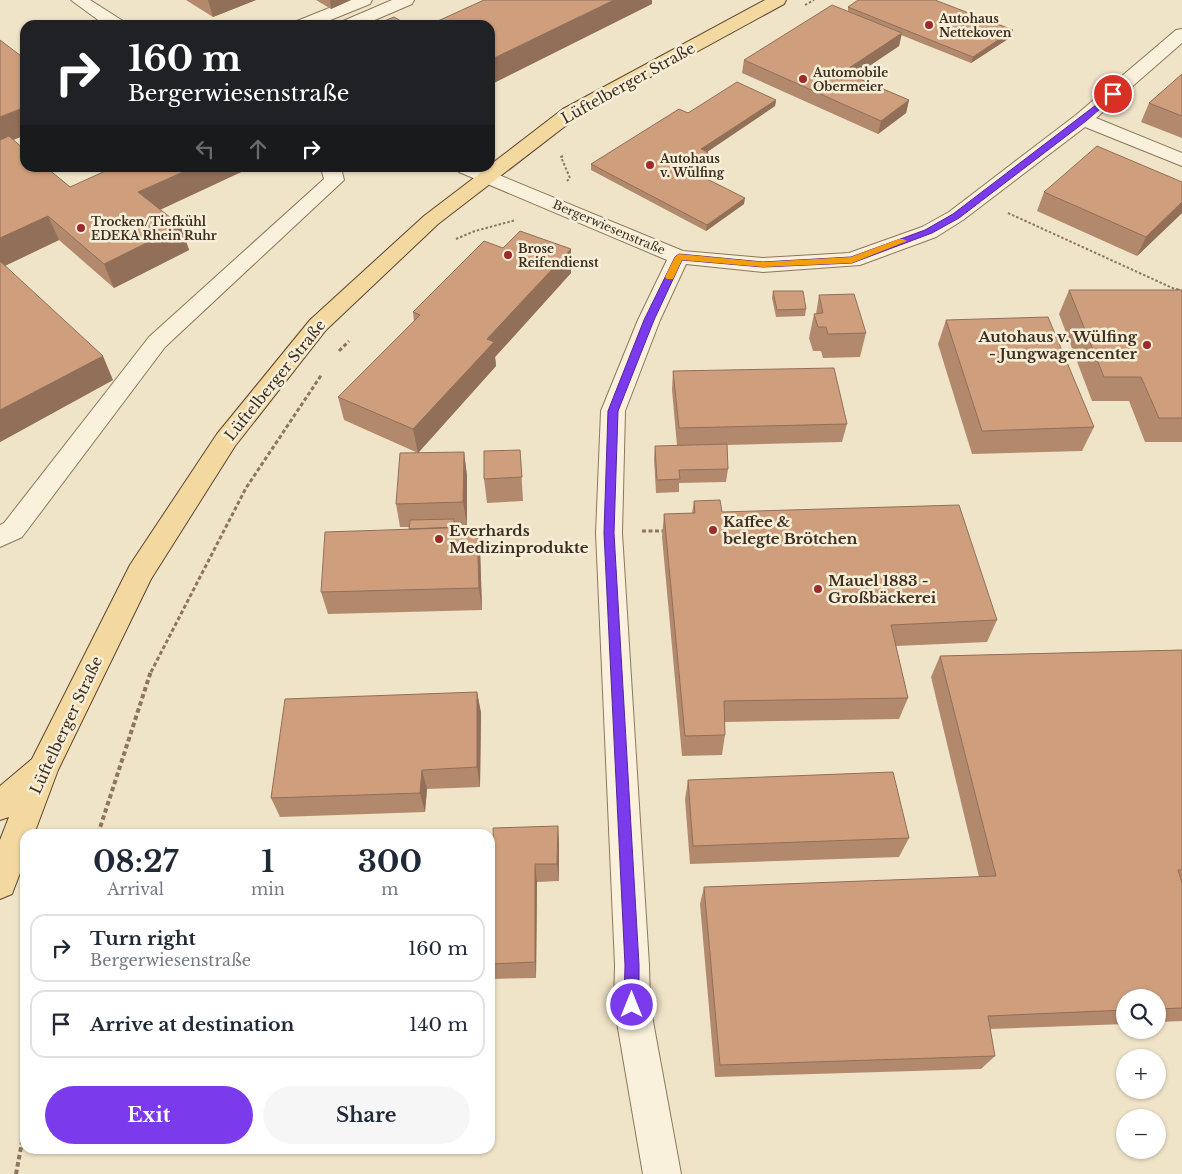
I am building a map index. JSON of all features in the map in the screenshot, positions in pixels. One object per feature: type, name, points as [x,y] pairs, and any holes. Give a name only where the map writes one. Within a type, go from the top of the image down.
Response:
[{"type":"main road","name":"Lüftelberger Straße","points":[[495,160],[570,113],[788,5]]},
{"type":"main road","name":"Lüftelberger Straße","points":[[20,829],[43,768],[140,573],[226,440],[318,325],[431,220],[476,172]]},
{"type":"main road","points":[[0,806],[43,768]]},
{"type":"main road","name":"Lüftelberger Straße","points":[[0,883],[20,830]]},
{"type":"street","points":[[79,0],[109,20]]},
{"type":"street","points":[[315,20],[364,0]]},
{"type":"street","points":[[361,20],[406,0]]},
{"type":"street","name":"Bergerwiesenstraße","points":[[476,172],[679,257],[763,265],[852,260],[928,232],[956,216],[1083,119],[1182,34]]},
{"type":"street","points":[[1083,119],[1182,160]]},
{"type":"street","points":[[0,538],[13,530],[157,342],[334,180],[333,172]]},
{"type":"street","points":[[662,1174],[632,1005],[632,965],[609,533],[613,411],[649,320],[679,257]]},
{"type":"path","points":[[788,5],[814,0]]},
{"type":"path","points":[[452,241],[475,231],[514,221],[544,199],[570,178],[561,158],[568,151]]},
{"type":"path","points":[[978,200],[1182,292]]},
{"type":"path","points":[[336,354],[350,340]]},
{"type":"path","points":[[100,829],[153,666],[246,488],[325,369]]},
{"type":"path","points":[[640,532],[674,531]]},
{"type":"path","points":[[16,1174],[20,1153]]},
{"type":"building","points":[[484,0],[614,0],[495,58],[495,20],[440,20]]},
{"type":"building","name":"Autohaus Nettekoven","points":[[858,0],[935,0],[1013,30],[973,57],[848,7]]},
{"type":"building","name":"Automobile Obermeier","points":[[832,5],[902,33],[843,72],[909,100],[881,121],[744,60]]},
{"type":"building","points":[[394,17],[399,20],[386,20]]},
{"type":"building","points":[[0,40],[20,55],[20,109],[0,117]]},
{"type":"building","points":[[1182,74],[1182,116],[1149,103]]},
{"type":"building","name":"Autohaus v. Wülfing","points":[[737,82],[776,100],[701,149],[708,152],[685,168],[745,198],[707,225],[591,164],[679,109],[688,113]]},
{"type":"building","points":[[9,136],[20,146],[20,172],[52,172],[70,187],[103,172],[183,172],[138,192],[181,226],[104,264],[48,216],[0,238],[0,140]]},
{"type":"building","points":[[1097,146],[1182,182],[1182,202],[1146,237],[1044,192]]},
{"type":"building","points":[[520,231],[571,249],[487,339],[494,342],[413,429],[338,397],[420,315],[413,312],[484,241],[503,248]]},
{"type":"building","points":[[0,261],[103,356],[0,410]]},
{"type":"building","points":[[1069,290],[1182,290],[1182,418],[1159,418],[1141,377],[1104,377]]},
{"type":"building","points":[[773,291],[803,291],[806,309],[777,310]]},
{"type":"building","points":[[854,294],[866,333],[828,334],[826,327],[818,327],[814,314],[823,313],[819,295]]},
{"type":"building","points":[[1048,317],[1094,427],[982,431],[946,320]]},
{"type":"building","points":[[834,368],[847,424],[679,428],[673,371]]},
{"type":"building","points":[[727,444],[728,469],[679,470],[680,479],[657,480],[655,446]]},
{"type":"building","points":[[520,450],[522,477],[484,479],[484,451]]},
{"type":"building","points":[[464,452],[463,502],[396,504],[400,453]]},
{"type":"building","name":"Mauel 1883 - Großbäckerei","points":[[720,500],[722,512],[959,505],[997,620],[891,625],[908,698],[724,701],[725,735],[685,736],[664,514],[695,513],[694,501]]},
{"type":"building","points":[[454,519],[454,527],[409,529],[410,520]]},
{"type":"building","points":[[477,527],[479,588],[321,592],[325,532]]},
{"type":"building","points":[[1182,650],[1182,870],[1178,870],[1182,883],[1182,1008],[1166,1009],[1166,989],[1116,989],[1116,1010],[988,1016],[995,1056],[720,1065],[704,887],[996,876],[940,656]]},
{"type":"building","points":[[477,692],[477,767],[422,770],[420,793],[271,798],[285,699]]},
{"type":"building","points":[[893,772],[909,838],[693,846],[688,780]]},
{"type":"building","points":[[558,826],[557,864],[535,864],[535,962],[495,964],[495,829],[493,828]]},
{"type":"slow traffic","points":[[670,277],[679,257],[763,265],[852,260],[903,241]]},
{"type":"place","name":"Autohaus Nettekoven","points":[[929,25]]},
{"type":"place","name":"Automobile Obermeier","points":[[803,79]]},
{"type":"place","name":"Autohaus v. Wülfing","points":[[650,165]]},
{"type":"place","name":"Trocken/Tiefkühl EDEKA Rhein Ruhr","points":[[81,228]]},
{"type":"place","name":"Brose Reifendienst","points":[[508,255]]},
{"type":"place","name":"Autohaus v. Wülfing - Jungwagencenter","points":[[1147,345]]},
{"type":"place","name":"Kaffee & belegte Brötchen","points":[[713,530]]},
{"type":"place","name":"Everhards Medizinprodukte","points":[[439,539]]},
{"type":"place","name":"Mauel 1883 - Großbäckerei","points":[[818,589]]},
{"type":"route","points":[[632,1005],[632,965],[609,533],[613,411],[649,320],[679,257],[763,265],[852,260],[928,232],[956,216],[978,200],[1113,94]]}]
